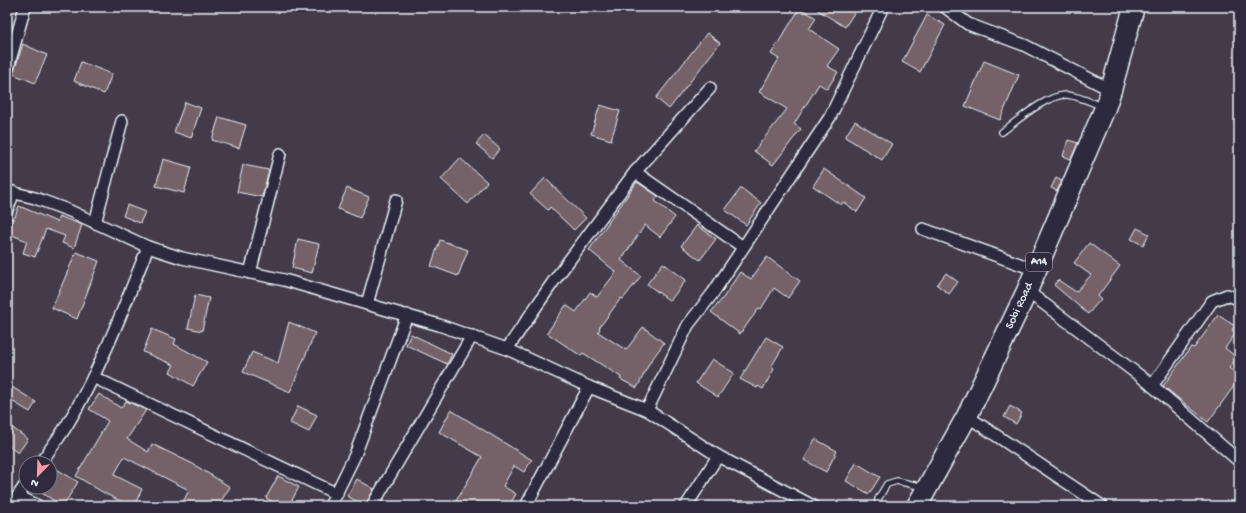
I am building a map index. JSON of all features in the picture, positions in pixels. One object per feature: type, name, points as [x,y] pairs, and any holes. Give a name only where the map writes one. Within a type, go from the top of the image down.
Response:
[{"type":"highway","name":"Sobi Road","points":[[922,501],[967,416],[1027,292],[1108,99],[1134,7]]},
{"type":"street","points":[[7,71],[25,7]]},
{"type":"street","points":[[647,410],[688,325],[714,293],[830,117],[883,7]]},
{"type":"street","points":[[945,7],[968,24],[1024,45],[1108,99]]},
{"type":"street","points":[[507,349],[558,276],[635,172],[710,88]]},
{"type":"street","points":[[95,223],[122,121]]},
{"type":"street","points":[[250,273],[280,154]]},
{"type":"street","points":[[635,172],[743,247]]},
{"type":"street","points":[[7,210],[11,191],[63,209],[148,247],[211,265],[284,280],[407,315],[472,336],[507,349],[589,387],[647,410],[718,456],[813,506]]},
{"type":"street","points":[[367,304],[396,200]]},
{"type":"street","points":[[923,228],[1036,270]]},
{"type":"street","points":[[46,455],[67,425],[93,377],[113,334],[148,247]]},
{"type":"street","points":[[1027,292],[1152,386],[1239,461]]},
{"type":"street","points":[[1152,386],[1212,301],[1227,295],[1239,299]]},
{"type":"street","points":[[330,506],[355,455],[407,315]]},
{"type":"street","points":[[372,506],[472,336]]},
{"type":"street","points":[[93,377],[337,494]]},
{"type":"street","points":[[526,506],[589,387]]},
{"type":"street","points":[[967,416],[1102,506]]},
{"type":"street","points":[[686,506],[718,456]]},
{"type":"street","points":[[11,506],[18,496],[38,506]]},
{"type":"lane","points":[[1002,132],[1048,100],[1066,95],[1082,98],[1108,99]]},
{"type":"lane","points":[[878,506],[878,499],[887,484],[897,481],[922,501]]},
{"type":"building","points":[[813,7],[858,7],[845,27]]},
{"type":"building","points":[[800,8],[816,18],[809,29],[839,49],[827,66],[838,72],[827,89],[819,84],[794,124],[801,129],[773,165],[754,151],[787,109],[759,92],[779,59],[771,54]]},
{"type":"building","points":[[927,15],[945,25],[920,72],[902,62]]},
{"type":"building","points":[[707,33],[720,43],[669,109],[656,98]]},
{"type":"building","points":[[23,44],[47,55],[35,83],[13,74]]},
{"type":"building","points":[[984,61],[1019,75],[1000,120],[965,106]]},
{"type":"building","points":[[81,62],[112,74],[104,94],[74,81]]},
{"type":"building","points":[[185,102],[201,108],[191,138],[174,132]]},
{"type":"building","points":[[600,105],[620,111],[611,140],[591,134]]},
{"type":"building","points":[[219,117],[246,125],[239,148],[212,140]]},
{"type":"building","points":[[855,121],[892,144],[882,160],[845,137]]},
{"type":"building","points":[[484,135],[500,149],[492,158],[476,144]]},
{"type":"building","points":[[1068,140],[1078,143],[1071,159],[1063,156]]},
{"type":"building","points":[[460,158],[487,182],[468,204],[441,179]]},
{"type":"building","points":[[163,159],[191,167],[184,193],[156,186]]},
{"type":"building","points":[[243,165],[269,170],[262,197],[237,192]]},
{"type":"building","points":[[824,169],[866,198],[857,212],[843,202],[841,205],[813,186]]},
{"type":"building","points":[[545,178],[586,218],[574,230],[550,207],[548,210],[530,194]]},
{"type":"building","points":[[1056,178],[1062,181],[1057,191],[1051,188]]},
{"type":"building","points":[[637,182],[658,196],[655,201],[675,217],[660,237],[645,225],[621,260],[641,276],[623,299],[621,298],[599,328],[600,329],[598,332],[626,350],[643,327],[664,343],[650,362],[637,388],[620,379],[621,377],[583,353],[581,356],[547,333],[566,305],[576,312],[590,292],[597,297],[616,272],[589,250]]},
{"type":"building","points":[[347,188],[369,197],[360,218],[338,209]]},
{"type":"building","points":[[741,188],[761,203],[746,225],[725,210]]},
{"type":"building","points":[[127,205],[145,212],[140,223],[123,216]]},
{"type":"building","points":[[19,206],[57,222],[59,216],[82,225],[74,248],[62,243],[65,236],[46,229],[35,257],[23,253],[27,241],[7,233],[11,218],[14,219]]},
{"type":"building","points":[[697,225],[716,239],[700,260],[681,246]]},
{"type":"building","points":[[1137,228],[1149,234],[1143,245],[1131,239]]},
{"type":"building","points":[[298,239],[319,244],[312,273],[292,268]]},
{"type":"building","points":[[440,240],[468,250],[458,276],[431,266]]},
{"type":"building","points":[[1089,243],[1120,266],[1098,296],[1101,299],[1088,314],[1054,285],[1058,280],[1076,292],[1091,275],[1074,263]]},
{"type":"building","points":[[76,252],[99,261],[77,319],[52,308]]},
{"type":"building","points":[[767,257],[800,281],[788,298],[774,288],[761,309],[759,308],[740,334],[711,312],[723,298],[740,272],[751,279]]},
{"type":"building","points":[[663,263],[686,280],[670,301],[647,284]]},
{"type":"building","points":[[946,273],[958,282],[949,294],[937,285]]},
{"type":"building","points":[[195,295],[209,298],[202,331],[188,328]]},
{"type":"building","points":[[1218,315],[1235,326],[1232,330],[1236,333],[1225,348],[1237,358],[1229,368],[1239,375],[1239,379],[1208,422],[1163,386],[1191,347],[1194,348]]},
{"type":"building","points":[[289,322],[315,333],[290,392],[243,372],[252,352],[278,363]]},
{"type":"building","points":[[152,329],[176,339],[174,344],[207,362],[193,386],[170,372],[174,365],[143,352]]},
{"type":"building","points":[[411,334],[452,354],[447,364],[406,345]]},
{"type":"building","points":[[766,337],[783,347],[771,367],[774,369],[763,389],[758,386],[757,388],[740,379]]},
{"type":"building","points":[[712,359],[734,373],[718,397],[696,383]]},
{"type":"building","points":[[7,384],[36,402],[30,412],[7,398]]},
{"type":"building","points":[[99,394],[121,408],[126,401],[146,410],[127,439],[148,452],[152,444],[193,464],[230,487],[218,506],[181,506],[189,490],[124,457],[114,475],[142,489],[134,506],[130,506],[104,493],[76,476],[108,421],[89,409]]},
{"type":"building","points":[[298,406],[317,415],[309,432],[290,423]]},
{"type":"building","points":[[1010,406],[1022,413],[1016,424],[1004,417]]},
{"type":"building","points":[[451,410],[532,460],[524,472],[514,466],[503,486],[516,494],[509,506],[453,506],[482,457],[439,432]]},
{"type":"building","points":[[7,424],[28,439],[18,453],[7,445]]},
{"type":"building","points":[[815,439],[837,451],[826,472],[804,460]]},
{"type":"building","points":[[856,463],[880,477],[869,494],[846,481]]},
{"type":"building","points":[[58,470],[78,482],[63,506],[45,495],[58,495]]},
{"type":"building","points":[[278,476],[299,487],[289,506],[280,506],[266,498]]},
{"type":"building","points":[[357,479],[374,489],[365,506],[347,496]]}]
